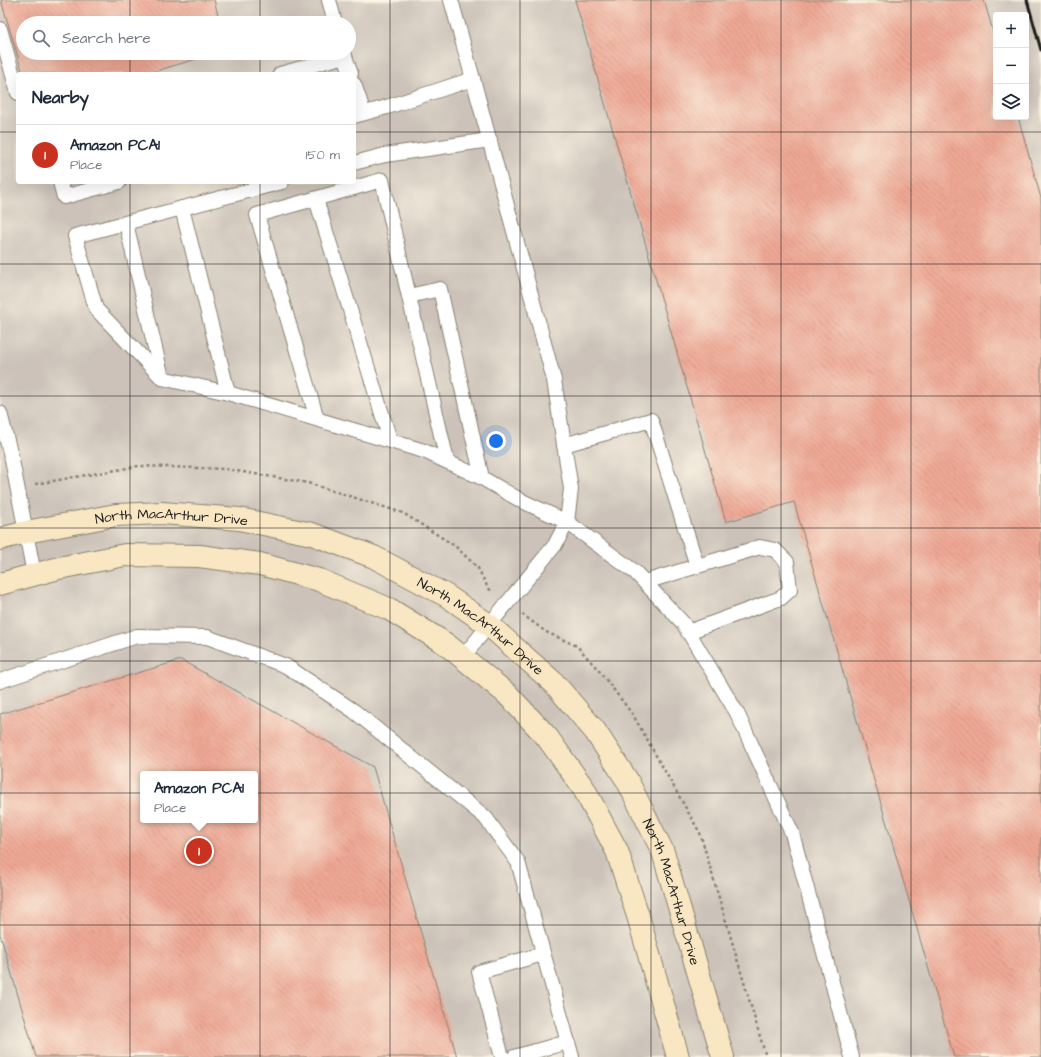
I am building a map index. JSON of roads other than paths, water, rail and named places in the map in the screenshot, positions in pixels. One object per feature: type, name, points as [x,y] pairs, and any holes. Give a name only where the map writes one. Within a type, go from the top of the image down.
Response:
[{"type":"main road","name":"North MacArthur Drive","points":[[0,539],[26,532],[116,515],[162,513],[239,519],[312,534],[374,557],[447,596],[489,625],[554,683],[595,731],[627,780],[663,852],[723,1057]]},
{"type":"main road","points":[[0,584],[59,568],[126,555],[199,556],[260,564],[319,580],[389,609],[446,644],[512,700],[547,737],[584,789],[617,851],[638,916],[678,1057]]},
{"type":"lane","points":[[328,0],[333,16]]},
{"type":"lane","points":[[451,0],[554,380],[571,489],[567,522],[555,545],[462,658]]},
{"type":"lane","points":[[0,29],[16,85]]},
{"type":"lane","points":[[286,72],[325,60]]},
{"type":"lane","points":[[346,60],[350,72]]},
{"type":"lane","points":[[356,96],[359,115],[473,79]]},
{"type":"lane","points":[[356,162],[385,155],[490,140]]},
{"type":"lane","points":[[317,418],[258,215],[382,180],[447,461]]},
{"type":"lane","points":[[61,184],[64,197],[112,184]]},
{"type":"lane","points":[[274,184],[75,236],[96,309],[162,378],[228,393],[317,418],[424,451],[482,478],[520,500],[567,522],[635,572],[683,623],[737,713],[792,834],[852,1057]]},
{"type":"lane","points":[[316,199],[390,440]]},
{"type":"lane","points":[[182,208],[228,393]]},
{"type":"lane","points":[[126,223],[162,378]]},
{"type":"lane","points":[[409,296],[440,289],[482,478]]},
{"type":"lane","points":[[0,413],[6,462],[26,532],[34,574]]},
{"type":"lane","points":[[564,445],[651,420],[697,566]]},
{"type":"lane","points":[[644,582],[760,548],[776,550],[787,562],[790,590],[781,598],[688,632]]},
{"type":"lane","points":[[0,681],[137,636],[207,637],[286,666],[354,711],[485,817],[518,862],[572,1057]]},
{"type":"lane","points":[[502,1057],[479,972],[543,954]]},
{"type":"lane","points":[[514,1057],[568,1042]]},
{"type":"railway","points":[[1027,0],[1041,50]]},
{"type":"place","name":"Amazon PCA1","points":[[199,851]]}]
